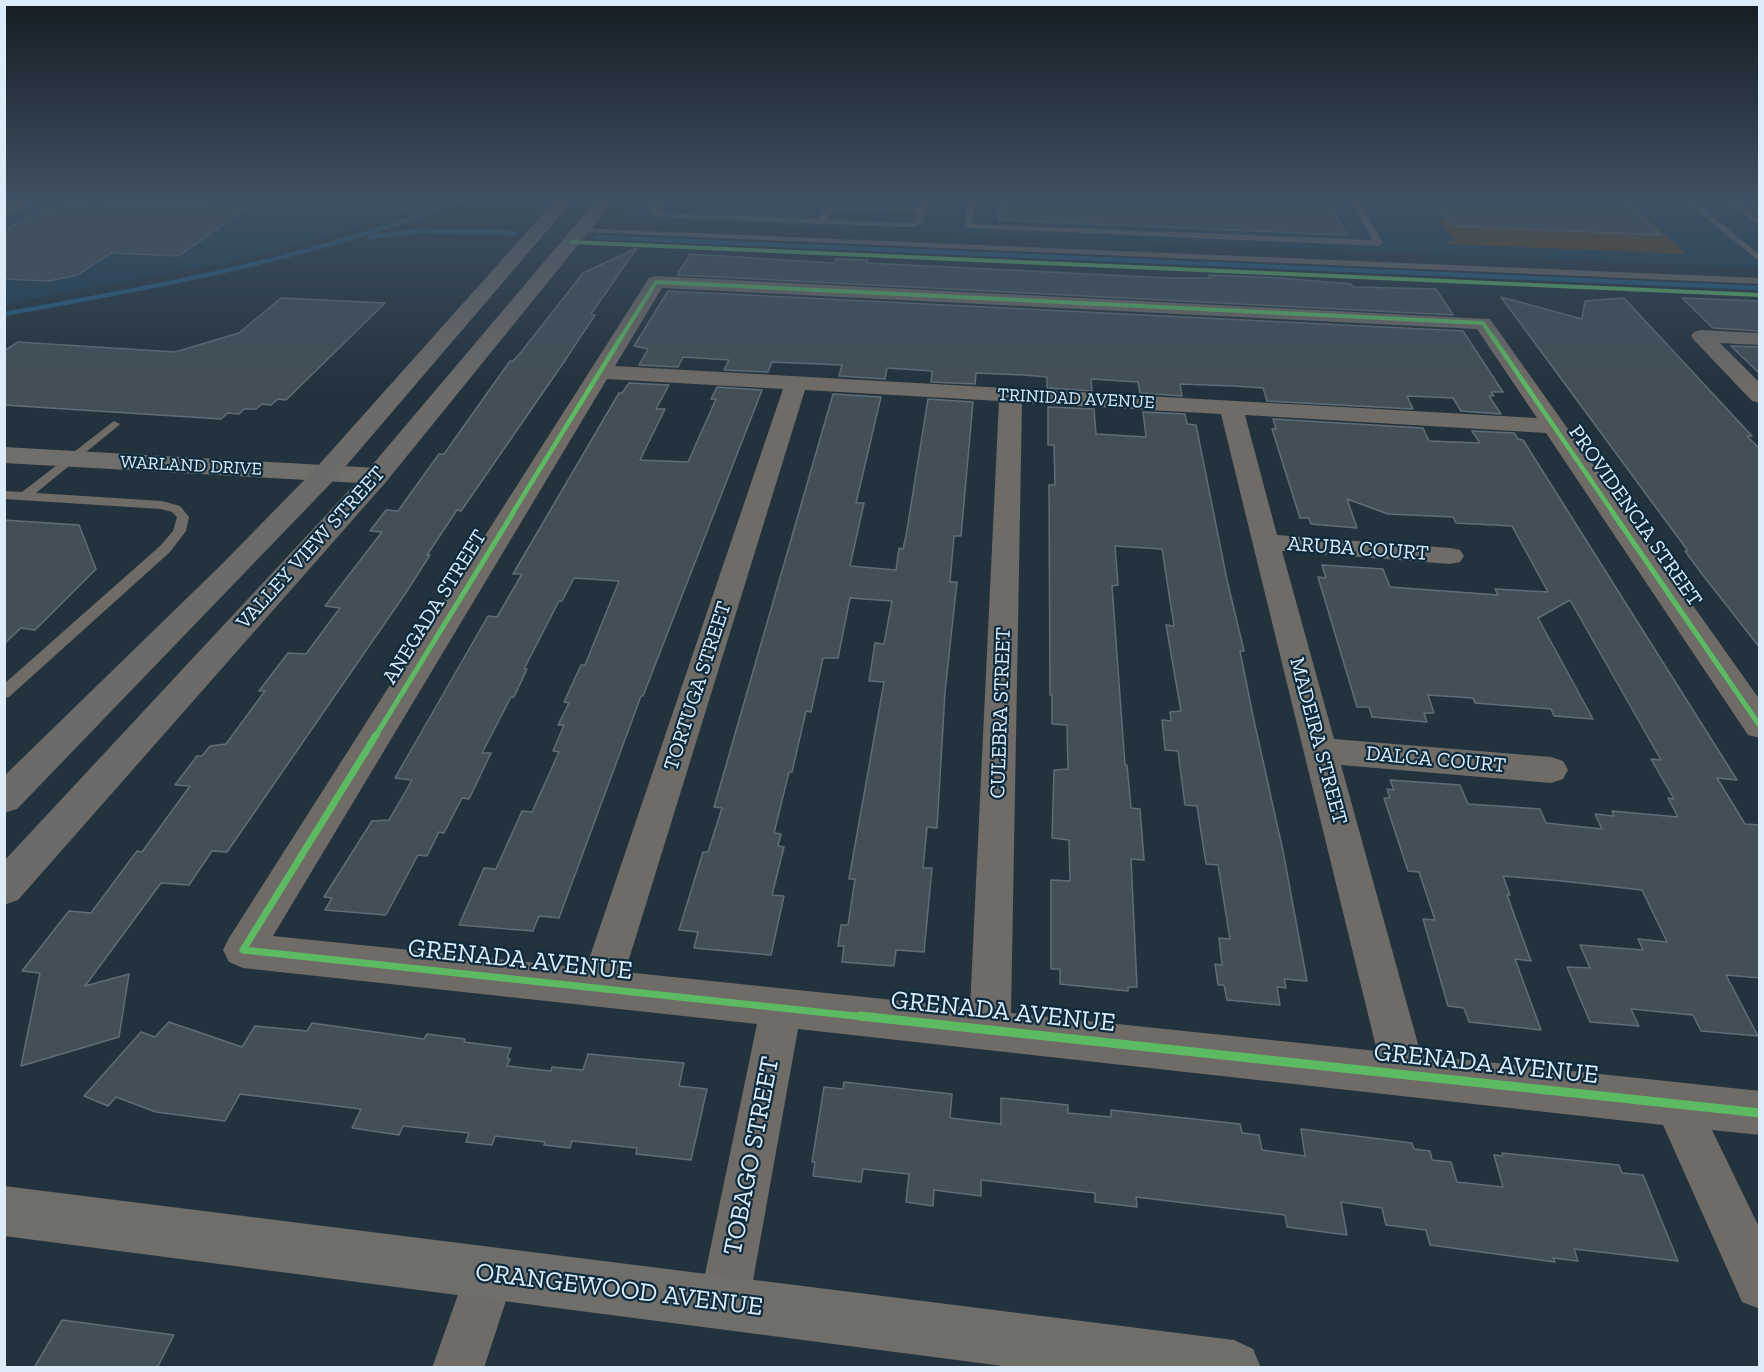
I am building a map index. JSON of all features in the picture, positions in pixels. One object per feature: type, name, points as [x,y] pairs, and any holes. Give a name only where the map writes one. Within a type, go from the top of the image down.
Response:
[{"type":"main road","name":"VALLEY VIEW STREET","points":[[4,799],[325,474],[510,262]]},
{"type":"main road","name":"VALLEY VIEW STREET","points":[[4,888],[377,476],[554,262]]},
{"type":"street","name":"ANEGADA STREET","points":[[243,950],[656,282],[1483,324]]},
{"type":"street","name":"PROVIDENCIA STREET","points":[[1483,324],[1552,426],[1746,686],[1760,726]]},
{"type":"street","points":[[1760,339],[1701,336],[1760,396]]},
{"type":"street","name":"TRINIDAD AVENUE","points":[[599,372],[1552,426]]},
{"type":"street","name":"TORTUGA STREET","points":[[600,988],[796,383]]},
{"type":"street","name":"CULEBRA STREET","points":[[990,1031],[1011,395]]},
{"type":"street","name":"MADEIRA STREET","points":[[1231,408],[1405,1075]]},
{"type":"street","name":"WARLAND DRIVE","points":[[4,455],[377,476]]},
{"type":"street","name":"ARUBA COURT","points":[[1266,542],[1450,556]]},
{"type":"street","name":"DALCA COURT","points":[[1321,751],[1551,770]]},
{"type":"street","name":"GRENADA AVENUE","points":[[243,950],[1760,1113]]},
{"type":"street","name":"TOBAGO STREET","points":[[724,1304],[781,1008]]},
{"type":"street","points":[[1676,1104],[1760,1284]]},
{"type":"street","name":"ORANGEWOOD AVENUE","points":[[4,1211],[1234,1368]]},
{"type":"street","points":[[458,1368],[490,1273]]},
{"type":"lane","points":[[1321,262],[1760,281]]},
{"type":"lane","points":[[25,496],[114,424]]},
{"type":"lane","points":[[4,495],[162,505],[176,509],[183,517],[183,525],[178,535],[165,549],[4,693]]},
{"type":"shaded area","points":[[5,262],[228,262],[5,304]]},
{"type":"shaded area","points":[[1621,262],[1760,262],[1760,268]]},
{"type":"building","points":[[4,262],[97,262],[78,275],[49,281],[4,279]]},
{"type":"building","points":[[607,262],[627,262],[591,314],[595,315],[564,362],[461,511],[457,510],[427,555],[430,555],[405,594],[227,852],[212,851],[189,885],[161,883],[85,986],[129,974],[119,1037],[21,1066],[40,973],[22,971],[69,911],[91,913],[137,851],[142,852],[190,786],[175,785],[197,756],[202,756],[210,746],[226,744],[265,691],[259,691],[288,653],[306,654],[340,608],[325,606],[382,532],[370,531],[386,510],[398,511],[439,454],[444,454],[510,361],[513,361],[522,351],[583,273]]},
{"type":"building","points":[[685,262],[867,262],[1171,278],[1210,278],[1209,275],[1281,278],[1351,284],[1353,287],[1436,289],[1453,315],[677,275]]},
{"type":"building","points":[[668,291],[1463,331],[1503,392],[1491,392],[1494,396],[1489,396],[1501,414],[1461,411],[1453,398],[1407,396],[1413,409],[1267,401],[1263,388],[1234,386],[1180,384],[1182,396],[1140,393],[1138,382],[1091,379],[1092,391],[1047,388],[1047,377],[1024,375],[976,373],[975,384],[931,382],[932,371],[887,368],[885,379],[839,376],[842,365],[772,362],[768,372],[724,370],[729,360],[683,357],[678,367],[639,365],[648,349],[634,346]]},
{"type":"building","points":[[1501,297],[1582,319],[1585,301],[1624,298],[1752,436],[1747,436],[1760,449],[1760,648],[1685,551],[1688,551]]},
{"type":"building","points":[[281,298],[385,303],[286,400],[278,399],[271,405],[262,404],[256,409],[244,409],[239,414],[228,413],[221,419],[4,405],[4,351],[18,342],[175,352],[239,333]]},
{"type":"building","points":[[1682,298],[1760,301],[1760,331],[1713,328]]},
{"type":"building","points":[[1731,346],[1760,347],[1760,374]]},
{"type":"building","points":[[629,383],[669,385],[656,409],[665,409],[640,460],[688,462],[716,399],[711,399],[717,387],[762,390],[643,696],[641,696],[559,918],[539,916],[533,931],[459,925],[484,868],[496,869],[522,811],[532,812],[559,752],[553,751],[564,725],[558,725],[569,703],[564,702],[581,665],[585,665],[619,581],[574,578],[562,601],[559,601],[524,669],[527,669],[514,697],[511,697],[482,753],[491,753],[469,799],[462,798],[444,833],[439,832],[427,856],[418,855],[386,915],[325,910],[332,898],[324,897],[372,821],[389,820],[412,780],[395,778],[488,616],[497,617],[522,574],[513,574],[619,393],[622,393]]},
{"type":"building","points":[[833,394],[881,397],[856,503],[864,503],[850,566],[896,570],[899,548],[903,549],[906,536],[928,399],[973,402],[961,536],[954,536],[950,582],[957,582],[945,692],[937,828],[927,827],[923,868],[932,868],[924,952],[896,950],[894,966],[842,962],[844,946],[838,946],[841,925],[848,925],[855,879],[849,879],[884,682],[869,681],[875,643],[884,644],[892,601],[850,598],[838,658],[823,658],[811,712],[806,711],[792,772],[789,772],[774,833],[781,834],[778,846],[784,847],[772,895],[784,896],[771,955],[694,948],[698,932],[679,930],[703,852],[708,852],[722,808],[714,807]]},
{"type":"building","points":[[1048,407],[1094,409],[1096,434],[1146,437],[1143,412],[1185,414],[1187,424],[1196,425],[1227,580],[1244,651],[1240,651],[1283,851],[1307,981],[1284,979],[1286,988],[1277,987],[1280,1005],[1227,1000],[1224,985],[1218,985],[1215,964],[1222,965],[1219,938],[1230,939],[1218,865],[1206,864],[1197,806],[1185,805],[1178,751],[1165,750],[1162,720],[1171,721],[1170,712],[1181,711],[1166,625],[1174,626],[1162,549],[1115,546],[1118,585],[1112,586],[1125,765],[1127,765],[1131,808],[1140,809],[1144,860],[1131,859],[1137,987],[1128,987],[1128,991],[1060,984],[1060,969],[1051,969],[1051,880],[1070,881],[1069,840],[1052,838],[1054,770],[1068,769],[1067,725],[1052,724],[1052,695],[1050,695],[1049,485],[1055,485],[1054,445],[1048,445]]},
{"type":"building","points":[[1273,419],[1423,428],[1429,441],[1480,443],[1472,431],[1514,433],[1518,439],[1523,440],[1737,780],[1717,778],[1745,824],[1760,825],[1760,978],[1726,975],[1758,1036],[1701,1031],[1693,1015],[1631,1009],[1639,1026],[1590,1022],[1567,967],[1590,968],[1580,945],[1643,950],[1638,939],[1667,942],[1642,890],[1562,881],[1503,876],[1510,895],[1507,895],[1531,961],[1515,959],[1541,1030],[1469,1022],[1464,1008],[1448,1006],[1423,919],[1435,920],[1419,872],[1408,871],[1384,798],[1390,798],[1387,789],[1394,790],[1390,780],[1460,785],[1468,804],[1540,809],[1546,823],[1602,829],[1595,814],[1614,816],[1612,811],[1678,817],[1668,798],[1674,799],[1651,759],[1661,760],[1570,600],[1538,618],[1593,719],[1554,716],[1551,709],[1475,703],[1473,698],[1428,695],[1434,713],[1424,713],[1427,722],[1372,717],[1369,707],[1357,707],[1318,577],[1326,578],[1322,565],[1383,569],[1390,587],[1498,595],[1495,589],[1548,592],[1512,526],[1456,523],[1453,517],[1388,514],[1347,499],[1357,528],[1311,524],[1309,518],[1300,518],[1272,429],[1276,429]]},
{"type":"building","points":[[4,520],[79,525],[96,569],[35,630],[21,628],[4,644]]},
{"type":"building","points":[[169,1022],[242,1047],[255,1026],[307,1031],[312,1023],[424,1039],[427,1034],[465,1039],[464,1042],[511,1048],[507,1066],[551,1071],[552,1067],[583,1070],[588,1054],[684,1063],[679,1086],[707,1089],[691,1160],[636,1154],[637,1148],[572,1141],[570,1148],[544,1145],[545,1142],[495,1136],[492,1145],[466,1142],[469,1133],[403,1126],[399,1135],[352,1128],[361,1109],[240,1094],[225,1121],[156,1112],[116,1097],[108,1106],[84,1096],[141,1032],[155,1037]]},
{"type":"building","points":[[844,1082],[952,1094],[950,1118],[1001,1124],[1001,1098],[1068,1105],[1068,1113],[1111,1117],[1111,1110],[1240,1124],[1242,1133],[1259,1135],[1262,1150],[1305,1156],[1301,1129],[1412,1143],[1414,1149],[1430,1151],[1432,1160],[1451,1162],[1457,1182],[1503,1187],[1494,1155],[1503,1156],[1502,1153],[1619,1165],[1622,1173],[1643,1175],[1678,1261],[1574,1249],[1578,1261],[1553,1258],[1555,1262],[1430,1245],[1426,1230],[1386,1225],[1382,1208],[1341,1202],[1347,1235],[1287,1227],[1285,1215],[1136,1197],[1137,1207],[1095,1202],[1095,1193],[981,1180],[981,1196],[934,1190],[933,1206],[906,1202],[909,1174],[863,1169],[861,1182],[813,1176],[815,1162],[812,1162],[824,1087],[843,1089]]},
{"type":"building","points":[[62,1320],[174,1335],[157,1368],[34,1368]]},
{"type":"waterway","points":[[4,314],[181,281],[262,262]]},
{"type":"waterway","points":[[1167,262],[1760,288]]},
{"type":"cycle path","points":[[1020,262],[1760,295]]},
{"type":"cycle path","points":[[1760,726],[1483,323],[656,282],[243,950],[1760,1113]]}]
